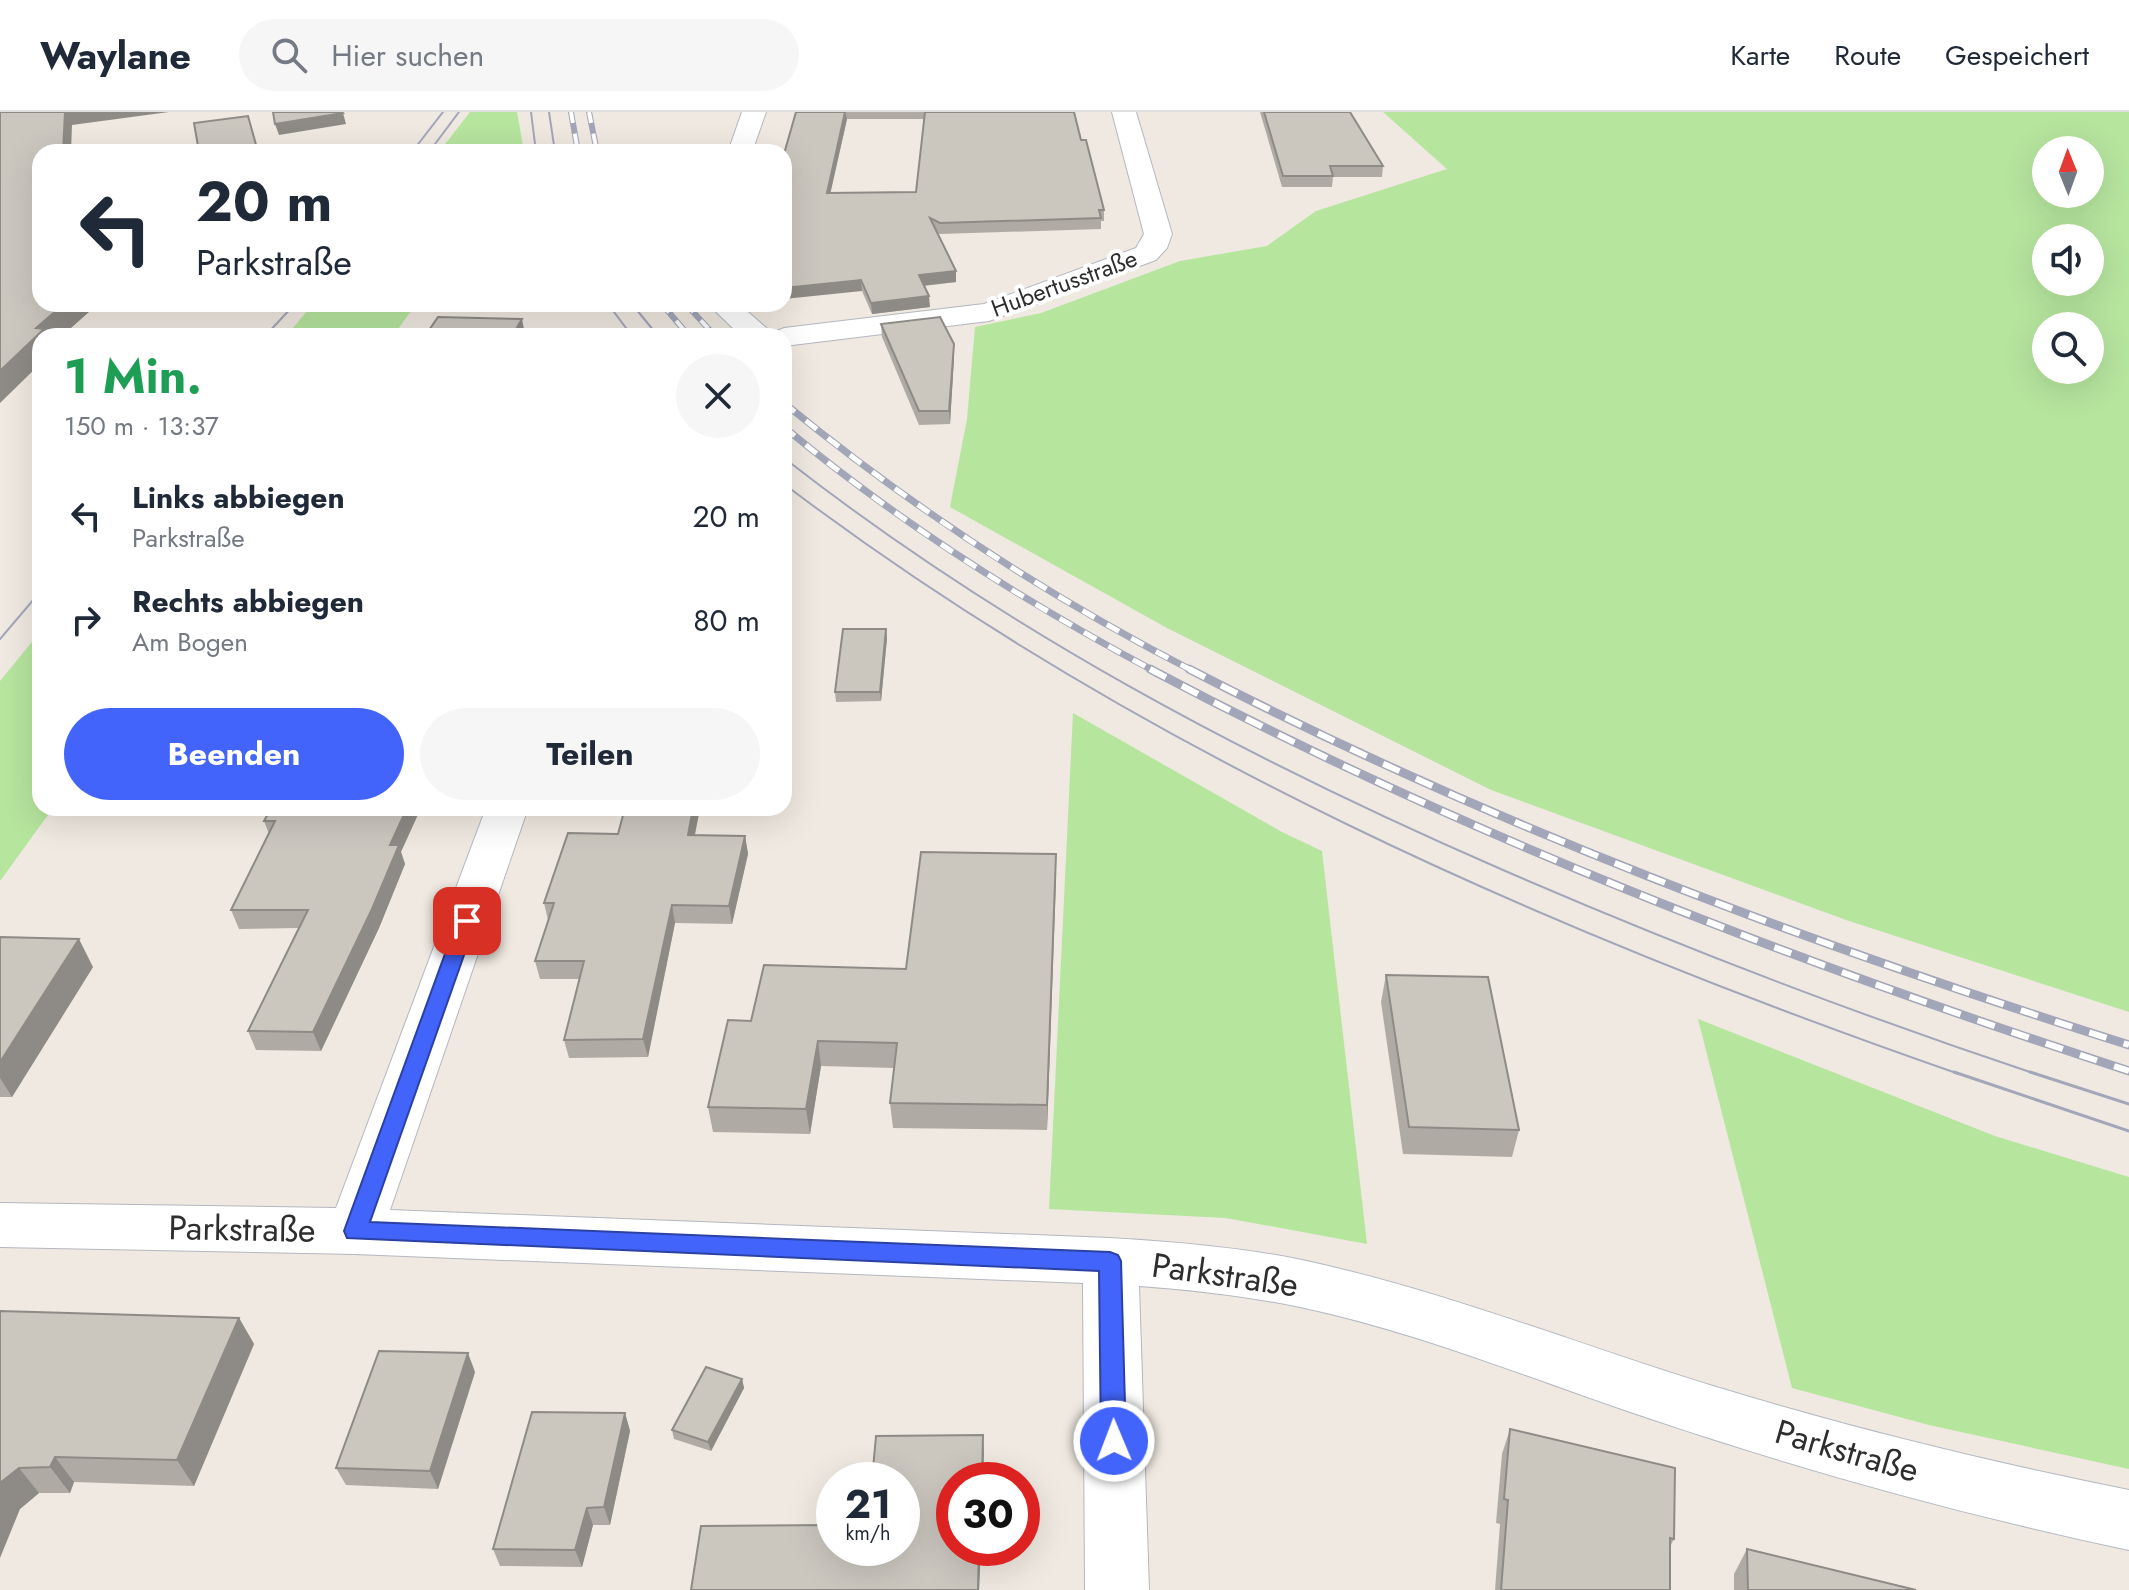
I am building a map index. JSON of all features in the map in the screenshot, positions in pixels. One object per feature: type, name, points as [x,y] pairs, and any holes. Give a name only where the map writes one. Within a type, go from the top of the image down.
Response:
[{"type":"street","points":[[743,144],[754,112]]},
{"type":"street","name":"Hubertusstraße","points":[[792,336],[989,312],[1146,254],[1153,248],[1158,234],[1124,112]]},
{"type":"street","points":[[731,312],[748,328]]},
{"type":"street","points":[[355,1231],[504,816]]},
{"type":"street","name":"Parkstraße","points":[[0,1225],[355,1231],[1110,1261],[1226,1271],[1334,1292],[1446,1323],[1809,1442],[1973,1486],[2129,1520]]},
{"type":"street","points":[[1110,1261],[1117,1590]]},
{"type":"green space","points":[[470,112],[517,112],[523,144],[445,144]]},
{"type":"green space","points":[[1383,112],[2129,112],[2129,1012],[1846,920],[1491,790],[1167,628],[950,507],[967,419],[975,327],[1041,313],[1180,261],[1267,246],[1316,211],[1447,169]]},
{"type":"green space","points":[[306,312],[410,312],[399,328],[293,328]]},
{"type":"green space","points":[[32,642],[32,816],[47,816],[0,881],[0,681]]},
{"type":"green space","points":[[1073,713],[1282,832],[1322,851],[1367,1244],[1226,1218],[1049,1209]]},
{"type":"green space","points":[[1698,1019],[1995,1136],[2129,1177],[2129,1469],[1929,1425],[1792,1388]]},
{"type":"building","points":[[0,112],[65,112],[63,144],[32,144],[32,312],[55,312],[32,328],[32,340],[0,371]]},
{"type":"building","points":[[273,112],[342,112],[343,113],[275,124]]},
{"type":"building","points":[[796,112],[845,112],[827,193],[916,192],[925,112],[1074,112],[1081,140],[1086,140],[1104,210],[1099,210],[1101,218],[940,223],[930,218],[956,271],[919,275],[929,296],[871,303],[861,280],[792,287],[792,144],[787,144]]},
{"type":"building","points":[[1264,112],[1350,112],[1383,166],[1330,166],[1333,176],[1283,176]]},
{"type":"building","points":[[248,116],[256,144],[198,144],[194,123]]},
{"type":"building","points":[[438,317],[522,319],[517,328],[430,328]]},
{"type":"building","points":[[940,317],[954,344],[949,411],[919,411],[881,324]]},
{"type":"building","points":[[843,629],[886,629],[880,692],[835,692]]},
{"type":"building","points":[[267,816],[403,816],[390,845],[399,845],[313,1032],[248,1031],[308,910],[231,910],[275,821],[264,821]]},
{"type":"building","points":[[623,816],[692,816],[688,835],[745,836],[729,906],[672,905],[643,1039],[564,1040],[584,961],[535,961],[554,903],[544,903],[568,833],[618,834]]},
{"type":"building","points":[[921,852],[1056,854],[1047,1105],[890,1103],[897,1043],[818,1041],[806,1109],[708,1107],[728,1020],[751,1021],[764,965],[906,969]]},
{"type":"building","points":[[0,937],[79,939],[0,1062]]},
{"type":"building","points":[[1386,975],[1488,977],[1519,1130],[1409,1127]]},
{"type":"building","points":[[0,1311],[239,1318],[177,1460],[55,1457],[50,1467],[19,1468],[0,1483]]},
{"type":"building","points":[[379,1351],[468,1353],[430,1471],[336,1468]]},
{"type":"building","points":[[706,1367],[742,1379],[708,1442],[672,1430]]},
{"type":"building","points":[[532,1412],[625,1413],[604,1507],[587,1508],[575,1550],[493,1549]]},
{"type":"building","points":[[1510,1429],[1675,1468],[1670,1590],[1501,1590]]},
{"type":"building","points":[[983,1435],[982,1462],[936,1462],[936,1566],[979,1566],[978,1590],[691,1590],[701,1526],[816,1525],[816,1566],[920,1566],[920,1462],[874,1462],[876,1436]]},
{"type":"building","points":[[1747,1549],[1916,1590],[1748,1590]]},
{"type":"tram line","points":[[418,144],[443,112]]},
{"type":"tram line","points":[[435,144],[459,112]]},
{"type":"tram line","points":[[531,112],[535,144]]},
{"type":"tram line","points":[[549,112],[554,144]]},
{"type":"tram line","points":[[272,328],[288,312]]},
{"type":"tram line","points":[[614,312],[626,328]]},
{"type":"tram line","points":[[638,312],[652,328]]},
{"type":"tram line","points":[[792,464],[868,521],[1041,635],[1130,687],[1314,783],[1503,870],[1635,926],[1901,1028],[2033,1073]]},
{"type":"tram line","points":[[792,490],[918,580],[1057,668],[1201,750],[1348,825],[1498,894],[1650,958],[1959,1074]]},
{"type":"tram line","points":[[0,639],[32,601]]},
{"type":"tram line","points":[[1954,1072],[2129,1131]]},
{"type":"tram line","points":[[2033,1073],[2129,1104]]},
{"type":"railway","points":[[571,112],[577,144]]},
{"type":"railway","points":[[589,112],[595,144]]},
{"type":"railway","points":[[669,312],[682,328]]},
{"type":"railway","points":[[693,312],[708,328]]},
{"type":"railway","points":[[792,409],[881,478],[981,548],[1085,612],[1193,671]]},
{"type":"railway","points":[[792,434],[871,495],[963,558],[1057,617],[1154,671]]},
{"type":"railway","points":[[1150,669],[1388,786],[1630,891],[1878,985],[2129,1071]]},
{"type":"railway","points":[[1189,669],[1193,671]]},
{"type":"railway","points":[[1193,671],[1417,779],[1651,877],[1888,965],[2129,1045]]},
{"type":"route","points":[[467,921],[355,1231],[1110,1261],[1114,1441]]}]
